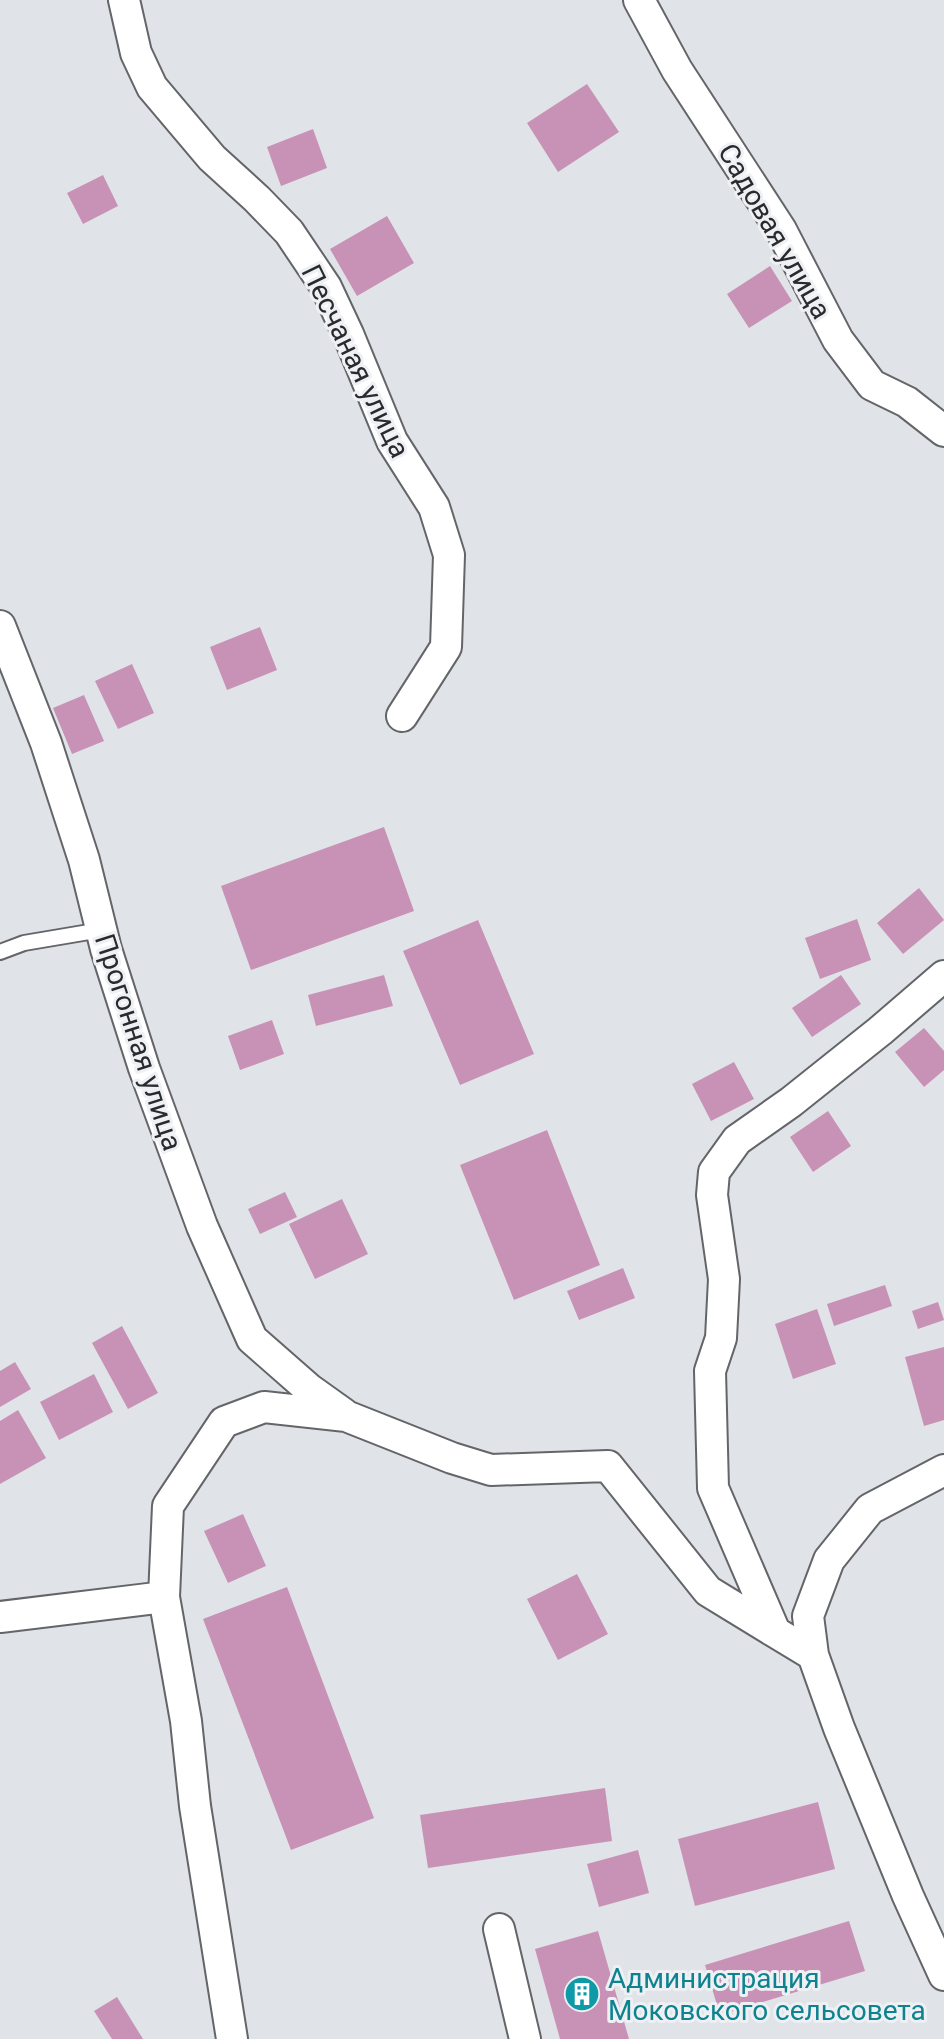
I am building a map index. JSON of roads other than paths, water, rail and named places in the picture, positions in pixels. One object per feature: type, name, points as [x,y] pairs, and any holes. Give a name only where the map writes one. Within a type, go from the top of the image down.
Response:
[{"type":"street","name":"Песчаная улица","points":[[124,0],[136,53],[152,87],[212,158],[289,232],[326,287],[392,441],[434,507],[449,555],[446,647],[402,716]]},
{"type":"street","name":"Садовая улица","points":[[639,0],[677,70],[781,230],[838,340],[872,385],[907,402],[944,431]]},
{"type":"street","name":"Прогонная улица","points":[[0,626],[46,743],[84,860],[101,930],[144,1068],[202,1226],[252,1339],[309,1389],[346,1416]]},
{"type":"street","points":[[775,1632],[713,1488],[710,1371],[721,1338],[724,1279],[712,1195],[714,1172],[737,1140],[802,1093],[944,976]]},
{"type":"street","points":[[232,2039],[195,1806],[186,1721],[164,1597],[168,1506],[224,1422],[264,1407],[346,1416],[491,1470],[608,1466],[708,1591],[813,1655]]},
{"type":"street","points":[[944,1470],[870,1509],[829,1560],[808,1616],[813,1655],[839,1728],[944,1975]]},
{"type":"street","points":[[0,1617],[164,1597]]},
{"type":"street","points":[[499,1929],[525,2039]]},
{"type":"lane","points":[[0,952],[24,943],[101,930]]},
{"type":"place","name":"Администрация Моковского сельсовета","points":[[582,1994]]}]
